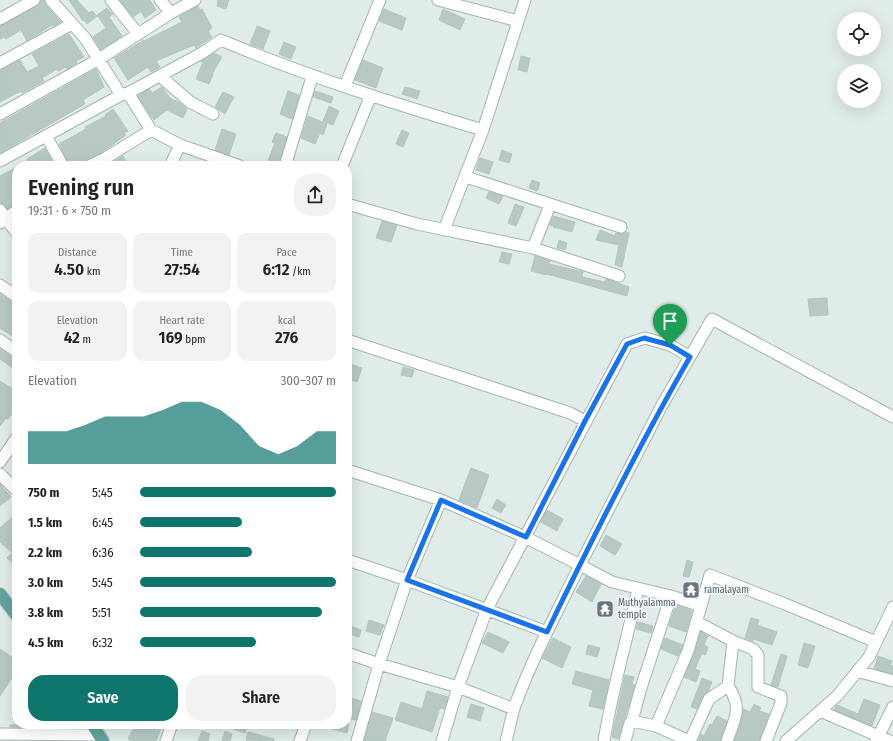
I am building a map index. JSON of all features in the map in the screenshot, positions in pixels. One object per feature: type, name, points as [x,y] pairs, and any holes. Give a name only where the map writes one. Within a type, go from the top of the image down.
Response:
[{"type":"main road","points":[[0,594],[12,610]]},
{"type":"main road","points":[[95,729],[101,738]]},
{"type":"street","points":[[0,19],[34,0]]},
{"type":"street","points":[[51,0],[85,38],[150,130],[180,145],[226,161]]},
{"type":"street","points":[[111,0],[138,34]]},
{"type":"street","points":[[160,0],[171,13]]},
{"type":"street","points":[[0,114],[99,59],[171,13],[195,0]]},
{"type":"street","points":[[345,86],[380,0]]},
{"type":"street","points":[[438,0],[518,21]]},
{"type":"street","points":[[444,230],[466,178],[483,130],[525,0]]},
{"type":"street","points":[[0,63],[72,24]]},
{"type":"street","points":[[0,161],[160,76],[202,53],[221,40],[312,77],[345,86],[414,110],[483,130]]},
{"type":"street","points":[[160,76],[190,102],[213,114]]},
{"type":"street","points":[[287,161],[312,77]]},
{"type":"street","points":[[344,161],[370,95]]},
{"type":"street","points":[[107,161],[150,130]]},
{"type":"street","points":[[46,136],[60,161]]},
{"type":"street","points":[[172,161],[180,145]]},
{"type":"street","points":[[466,178],[620,227]]},
{"type":"street","points":[[352,205],[417,224],[533,248],[619,276]]},
{"type":"street","points":[[533,248],[550,205]]},
{"type":"street","points":[[12,212],[2,217],[12,228]]},
{"type":"street","points":[[0,286],[12,294]]},
{"type":"street","points":[[506,741],[514,708],[547,632],[662,405],[712,319],[893,417]]},
{"type":"street","points":[[442,741],[458,687],[487,609],[627,344],[644,338],[670,345],[690,357]]},
{"type":"street","points":[[0,340],[12,348]]},
{"type":"street","points":[[352,342],[570,414],[585,421]]},
{"type":"street","points":[[0,462],[12,444]]},
{"type":"street","points":[[352,472],[441,500],[526,537],[612,582],[671,596],[701,606]]},
{"type":"street","points":[[0,474],[12,486]]},
{"type":"street","points":[[357,741],[379,664],[407,580],[441,500]]},
{"type":"street","points":[[352,562],[407,580],[547,632]]},
{"type":"street","points":[[656,726],[688,651],[710,575],[876,642]]},
{"type":"street","points":[[604,741],[608,714],[630,629],[638,589]]},
{"type":"street","points":[[625,741],[671,596]]},
{"type":"street","points":[[786,741],[837,696],[869,657],[893,607]]},
{"type":"street","points":[[696,622],[733,641],[753,649],[758,654],[758,687],[781,696],[781,703],[766,741]]},
{"type":"street","points":[[727,741],[736,716],[737,705],[735,695],[728,686],[733,641]]},
{"type":"street","points":[[352,655],[458,687],[514,708]]},
{"type":"street","points":[[857,671],[893,682]]},
{"type":"street","points":[[632,722],[656,726],[689,741],[709,699],[728,686]]},
{"type":"street","points":[[877,739],[893,707]]},
{"type":"street","points":[[820,711],[877,739],[890,741]]},
{"type":"street","points":[[166,741],[170,729]]},
{"type":"street","points":[[300,741],[304,729]]},
{"type":"street","points":[[0,734],[101,738]]},
{"type":"building","points":[[41,0],[44,0],[46,5],[61,22],[53,26],[52,25],[27,41],[21,30],[6,39],[5,37],[0,39],[0,26],[37,6]]},
{"type":"building","points":[[69,0],[77,0],[89,13],[92,11],[97,16],[87,24],[84,20],[83,21]]},
{"type":"building","points":[[120,0],[150,0],[156,10],[145,18],[141,11],[133,17]]},
{"type":"building","points":[[218,0],[229,0],[226,9],[217,6]]},
{"type":"building","points":[[198,6],[200,10],[202,9],[212,28],[208,31],[212,37],[196,48],[194,45],[156,61],[160,67],[151,72],[148,67],[128,80],[114,58],[144,40],[182,22],[179,17]]},
{"type":"building","points":[[107,8],[113,14],[109,17],[122,36],[101,50],[93,37],[106,28],[97,15]]},
{"type":"building","points":[[384,9],[406,18],[402,30],[379,21]]},
{"type":"building","points":[[443,9],[465,19],[460,30],[439,20]]},
{"type":"building","points":[[257,26],[270,31],[263,49],[250,44]]},
{"type":"building","points":[[69,34],[84,57],[76,61],[77,63],[67,69],[66,67],[58,71],[57,69],[42,78],[44,81],[22,93],[21,91],[0,102],[0,71],[20,60],[27,72],[39,66],[32,54]]},
{"type":"building","points":[[284,42],[296,47],[291,59],[279,54]]},
{"type":"building","points":[[214,53],[222,57],[212,74],[209,84],[196,79],[203,62],[201,61]]},
{"type":"building","points":[[521,56],[530,58],[527,72],[518,70]]},
{"type":"building","points":[[363,60],[383,68],[376,88],[355,80]]},
{"type":"building","points":[[96,69],[104,87],[83,100],[85,104],[0,153],[0,123]]},
{"type":"building","points":[[162,87],[170,98],[180,103],[187,109],[183,118],[167,110],[154,120],[138,96],[149,89],[152,93]]},
{"type":"building","points":[[405,87],[420,91],[417,99],[402,94]]},
{"type":"building","points":[[288,91],[299,95],[292,119],[280,114]]},
{"type":"building","points":[[315,91],[333,97],[331,103],[313,97]]},
{"type":"building","points":[[223,92],[234,97],[225,114],[215,107]]},
{"type":"building","points":[[329,106],[339,111],[333,125],[323,121]]},
{"type":"building","points":[[113,109],[128,131],[124,133],[126,135],[101,153],[82,161],[68,161],[59,144],[86,129],[85,127],[106,116],[105,115]]},
{"type":"building","points":[[308,116],[327,124],[323,135],[320,133],[315,144],[301,138]]},
{"type":"building","points":[[222,129],[236,134],[229,155],[215,150]]},
{"type":"building","points":[[402,130],[409,133],[403,147],[396,144]]},
{"type":"building","points":[[276,133],[287,137],[280,161],[268,161],[275,143],[272,142]]},
{"type":"building","points":[[45,148],[52,161],[28,161],[27,159]]},
{"type":"building","points":[[502,150],[512,154],[509,163],[499,160]]},
{"type":"building","points":[[123,156],[126,161],[115,161]]},
{"type":"building","points":[[480,158],[493,162],[489,174],[476,170]]},
{"type":"building","points":[[12,170],[12,206],[7,209],[4,204],[0,203],[0,176]]},
{"type":"building","points":[[532,180],[540,183],[537,191],[529,188]]},
{"type":"building","points":[[489,192],[503,196],[499,204],[486,198]]},
{"type":"building","points":[[515,204],[524,207],[516,226],[508,223]]},
{"type":"building","points":[[553,216],[575,222],[572,232],[550,225]]},
{"type":"building","points":[[382,221],[397,225],[391,242],[376,238]]},
{"type":"building","points":[[600,230],[615,236],[616,233],[629,233],[622,267],[615,265],[619,245],[596,240]]},
{"type":"building","points":[[559,240],[567,243],[565,250],[557,248]]},
{"type":"building","points":[[502,252],[512,254],[509,264],[499,262]]},
{"type":"building","points":[[535,256],[550,261],[549,264],[583,272],[582,277],[605,282],[606,279],[629,287],[627,296],[531,271]]},
{"type":"building","points":[[0,294],[12,302],[12,336],[0,328]]},
{"type":"building","points":[[827,298],[828,315],[810,316],[808,299]]},
{"type":"building","points":[[0,349],[12,357],[12,367],[0,359]]},
{"type":"building","points":[[352,365],[362,368],[357,382],[352,380]]},
{"type":"building","points":[[403,367],[414,370],[412,377],[401,375]]},
{"type":"building","points":[[0,381],[12,388],[12,413],[0,426]]},
{"type":"building","points":[[471,468],[489,475],[477,508],[459,500]]},
{"type":"building","points":[[0,484],[11,497],[0,506]]},
{"type":"building","points":[[497,499],[506,505],[501,513],[492,508]]},
{"type":"building","points":[[547,510],[563,519],[557,531],[541,522]]},
{"type":"building","points":[[12,517],[12,539],[10,540],[12,542],[12,553],[0,542],[0,528]]},
{"type":"building","points":[[606,535],[622,544],[615,555],[600,546]]},
{"type":"building","points":[[12,553],[12,562],[7,558]]},
{"type":"building","points":[[687,560],[693,562],[689,577],[683,576]]},
{"type":"building","points":[[586,576],[601,584],[592,602],[576,592]]},
{"type":"building","points":[[687,586],[697,586],[697,596],[687,594]]},
{"type":"building","points":[[600,605],[613,605],[612,614],[600,614]]},
{"type":"building","points":[[676,605],[692,611],[686,632],[669,626]]},
{"type":"building","points":[[751,618],[759,620],[757,625],[777,632],[772,645],[745,638]]},
{"type":"building","points":[[369,620],[384,625],[380,635],[366,631]]},
{"type":"building","points":[[638,622],[653,626],[651,633],[636,629]]},
{"type":"building","points":[[352,627],[361,630],[359,637],[352,635]]},
{"type":"building","points":[[488,632],[509,642],[503,653],[482,643]]},
{"type":"building","points":[[701,632],[708,636],[704,645],[708,647],[705,655],[702,653],[695,669],[700,671],[696,682],[684,677],[694,654]]},
{"type":"building","points":[[553,638],[571,647],[562,668],[542,658]]},
{"type":"building","points":[[665,638],[683,645],[678,656],[661,649]]},
{"type":"building","points":[[804,643],[815,646],[808,668],[798,665]]},
{"type":"building","points":[[588,645],[600,648],[597,657],[586,654]]},
{"type":"building","points":[[0,649],[12,657],[12,678],[0,696]]},
{"type":"building","points":[[781,654],[787,656],[778,687],[771,685]]},
{"type":"building","points":[[878,656],[892,661],[890,665],[893,666],[893,674],[874,669]]},
{"type":"building","points":[[576,671],[609,680],[603,709],[589,706],[593,690],[572,684]]},
{"type":"building","points":[[625,675],[634,677],[632,684],[635,685],[618,739],[612,737]]},
{"type":"building","points":[[702,678],[712,682],[709,690],[703,696],[697,709],[691,707]]},
{"type":"building","points":[[427,691],[448,697],[444,709],[440,708],[432,732],[395,720],[401,702],[422,709]]},
{"type":"building","points":[[352,698],[361,701],[356,720],[352,719]]},
{"type":"building","points":[[864,699],[880,705],[872,726],[834,710],[837,705],[858,714]]},
{"type":"building","points":[[471,704],[484,708],[480,721],[467,717]]},
{"type":"building","points":[[754,704],[761,708],[759,711],[769,714],[759,741],[734,741],[741,721],[743,709],[750,712]]},
{"type":"building","points":[[372,712],[393,718],[385,741],[364,741]]},
{"type":"building","points":[[717,716],[727,721],[720,741],[698,741],[701,734],[704,736],[710,724],[712,725]]},
{"type":"building","points":[[133,729],[161,729],[156,741],[132,741],[128,739]]},
{"type":"building","points":[[234,729],[246,729],[245,733]]},
{"type":"building","points":[[333,729],[348,729],[347,733]]},
{"type":"building","points":[[202,731],[210,734],[208,741],[198,741]]},
{"type":"building","points":[[225,731],[232,734],[230,741],[222,741]]},
{"type":"building","points":[[248,732],[274,739],[274,741],[246,740]]},
{"type":"place","name":"ramalayam","points":[[691,590]]},
{"type":"place","name":"Muthyalamma temple","points":[[605,609]]},
{"type":"route","points":[[644,338],[670,345],[690,357],[662,405],[547,632],[407,580],[441,500],[526,537],[585,421],[627,344],[644,338]]}]
